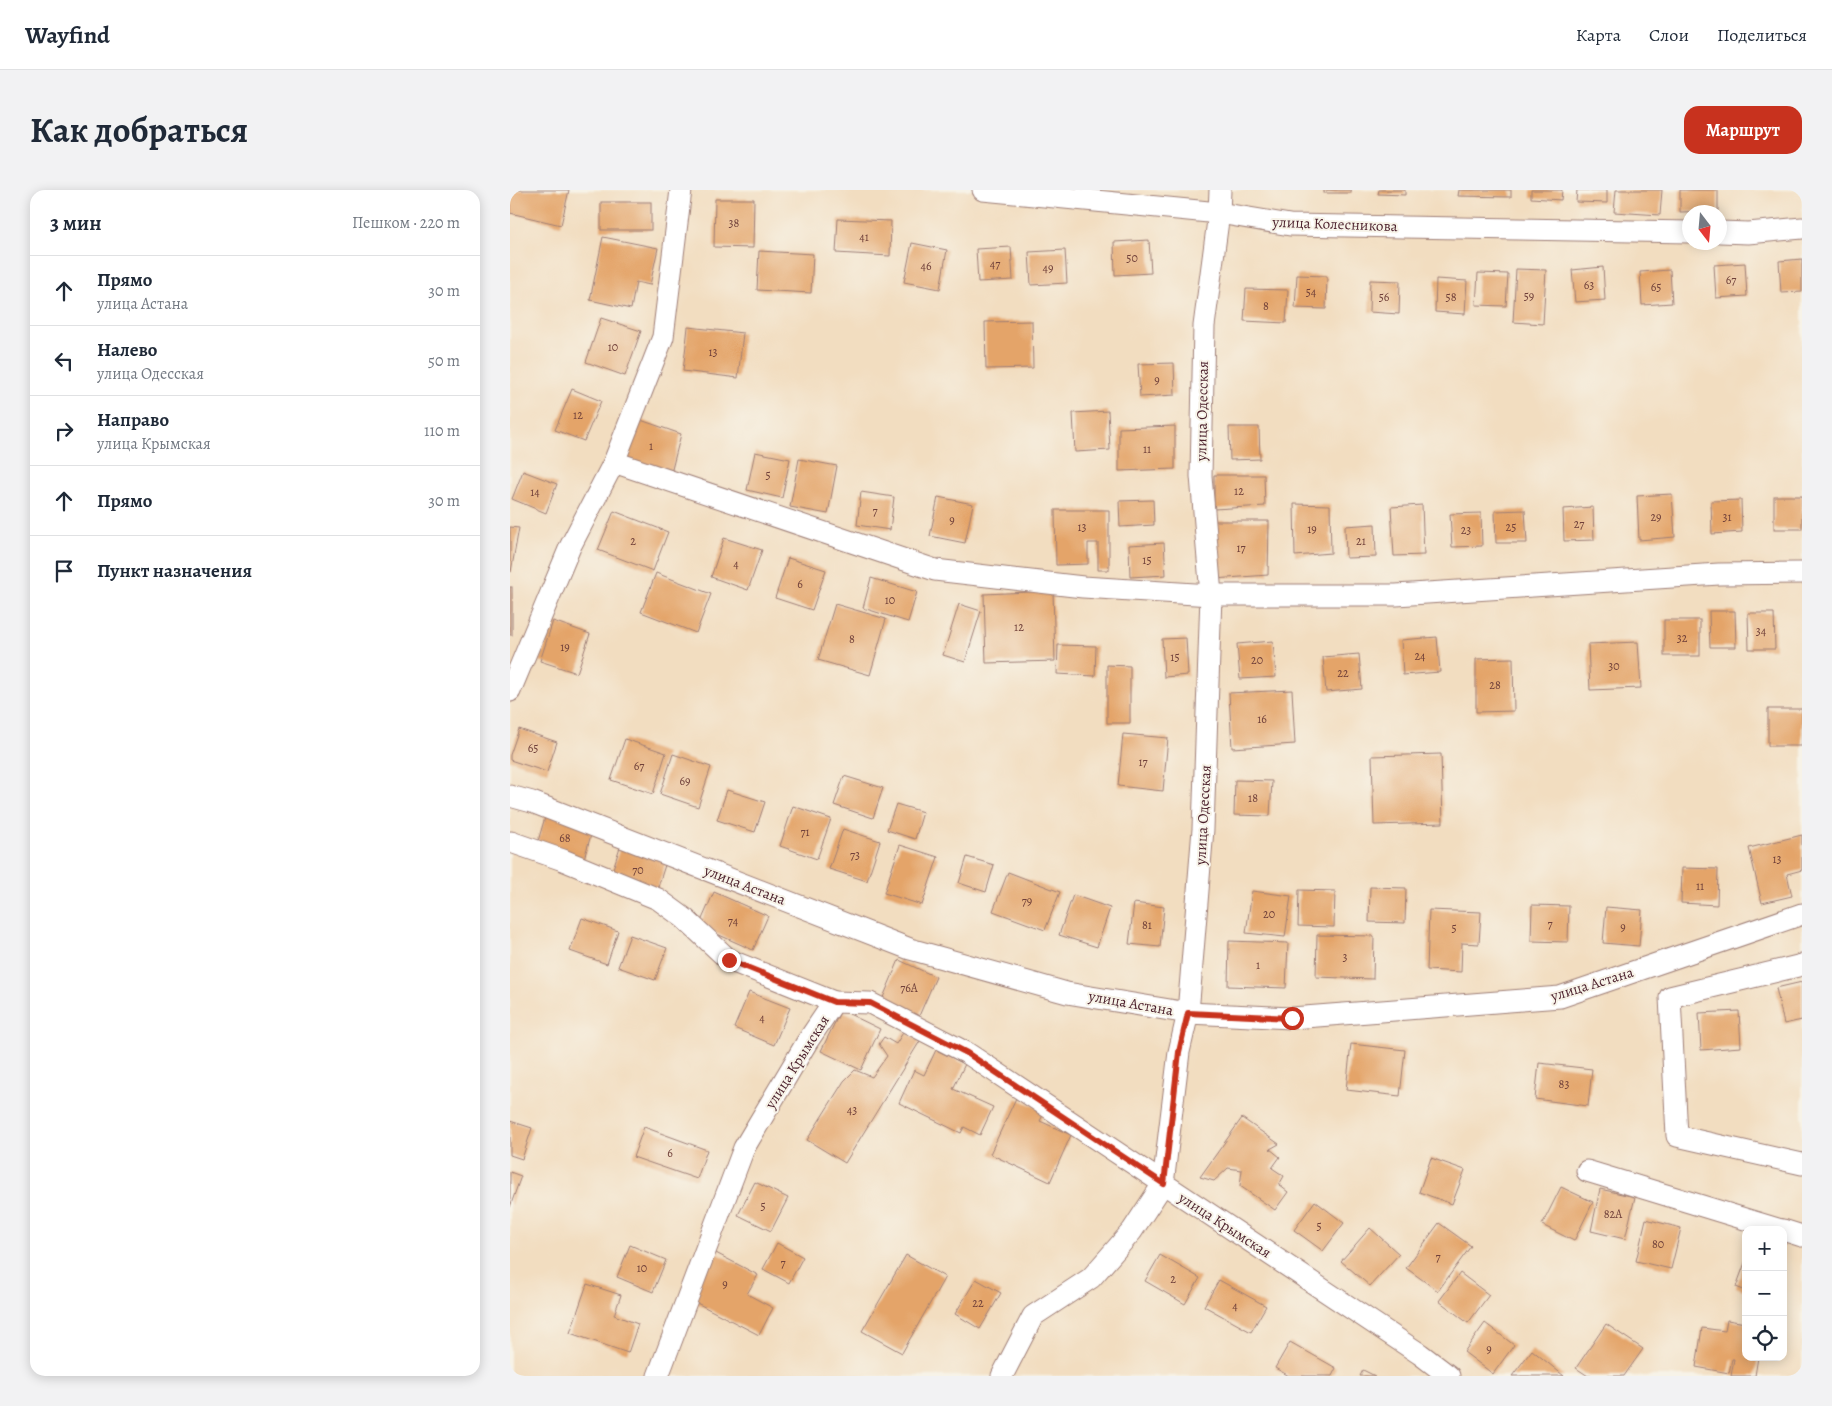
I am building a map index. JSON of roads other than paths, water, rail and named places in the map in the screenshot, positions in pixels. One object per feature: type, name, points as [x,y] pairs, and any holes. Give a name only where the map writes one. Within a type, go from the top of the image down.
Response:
[{"type":"street","points":[[510,691],[570,547],[614,462],[663,337],[681,190]]},
{"type":"street","name":"улица Колесникова","points":[[983,190],[1219,213],[1290,225],[1682,232]]},
{"type":"street","name":"улица Одесская","points":[[1002,1376],[1033,1316],[1091,1278],[1132,1231],[1164,1184],[1179,1052],[1188,1013],[1204,829],[1211,595],[1201,476],[1204,326],[1219,213],[1220,190]]},
{"type":"street","points":[[1727,232],[1802,228]]},
{"type":"street","points":[[614,462],[935,570],[1083,587],[1211,595],[1396,595],[1720,574],[1802,573]]},
{"type":"street","name":"улица Астана","points":[[510,796],[542,806],[910,949],[1068,993],[1188,1013],[1292,1018],[1560,998],[1802,914]]},
{"type":"street","points":[[511,842],[563,860],[658,899],[684,918],[729,960],[834,1002]]},
{"type":"street","points":[[1802,965],[1670,997],[1677,1136],[1802,1164]]},
{"type":"street","name":"улица Крымская","points":[[658,1376],[744,1148],[807,1042],[834,1002],[870,1003],[967,1053],[1420,1354],[1449,1376]]},
{"type":"street","points":[[1587,1171],[1769,1226]]},
{"type":"street","points":[[1787,1232],[1802,1236]]}]
